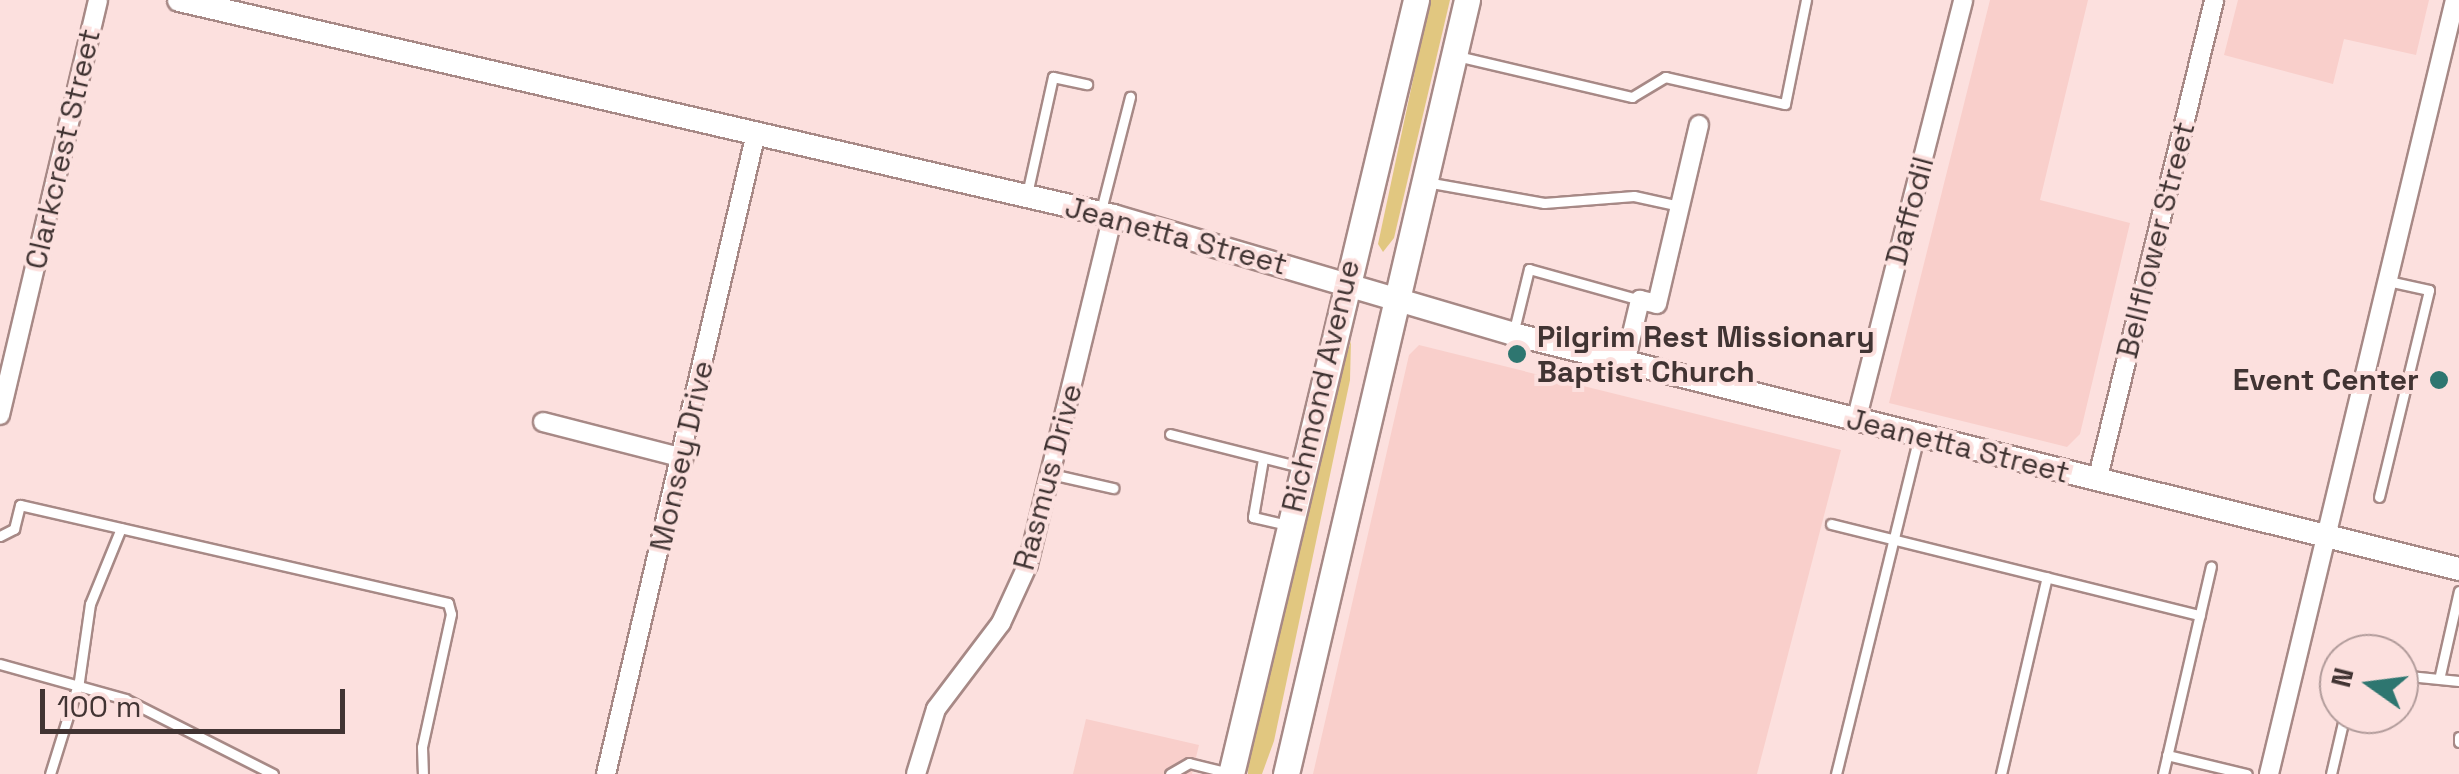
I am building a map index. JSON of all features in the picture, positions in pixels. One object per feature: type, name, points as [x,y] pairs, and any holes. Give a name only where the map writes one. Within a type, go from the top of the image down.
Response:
[{"type":"main road","name":"Richmond Avenue","points":[[1232,774],[1345,284],[1416,0]]},
{"type":"main road","name":"Richmond Avenue","points":[[1286,774],[1467,0]]},
{"type":"street","name":"Clarkcrest Street","points":[[0,415],[98,0]]},
{"type":"street","name":"Jeanetta Street","points":[[179,0],[754,137],[1107,214],[1512,334],[2459,569]]},
{"type":"street","name":"Daffodil","points":[[1856,421],[1963,0]]},
{"type":"street","name":"Bellflower Street","points":[[2097,481],[2214,0]]},
{"type":"street","points":[[2269,774],[2455,0]]},
{"type":"street","points":[[1625,363],[1640,300],[1657,304],[1699,124]]},
{"type":"street","name":"Monsey Drive","points":[[606,774],[683,458],[754,137]]},
{"type":"street","name":"Rasmus Drive","points":[[916,774],[936,709],[1013,598],[1051,474],[1107,214]]},
{"type":"street","points":[[543,422],[683,458]]},
{"type":"lane","points":[[1454,55],[1632,97],[1665,77],[1785,104],[1806,0]]},
{"type":"lane","points":[[1026,197],[1053,77],[1087,84]]},
{"type":"lane","points":[[1107,214],[1130,97]]},
{"type":"lane","points":[[1423,182],[1544,204],[1634,196],[1679,206]]},
{"type":"lane","points":[[1512,334],[1529,270],[1640,300]]},
{"type":"lane","points":[[2379,497],[2428,290],[2388,280]]},
{"type":"lane","points":[[1170,434],[1302,468]]},
{"type":"lane","points":[[1836,774],[1919,436]]},
{"type":"lane","points":[[1263,459],[1253,517],[1290,525]]},
{"type":"lane","points":[[1051,474],[1113,488]]},
{"type":"lane","points":[[0,536],[14,529],[20,505],[448,603],[423,774]]},
{"type":"lane","points":[[1831,524],[2200,616]]},
{"type":"lane","points":[[50,774],[79,681],[90,604],[121,528]]},
{"type":"lane","points":[[2163,774],[2211,566]]},
{"type":"lane","points":[[2001,774],[2047,578]]},
{"type":"lane","points":[[2440,674],[2459,590]]},
{"type":"lane","points":[[0,664],[79,681],[272,774]]},
{"type":"lane","points":[[2419,675],[2440,674],[2459,680]]},
{"type":"lane","points":[[2331,774],[2340,734]]},
{"type":"lane","points":[[2167,755],[2246,774]]},
{"type":"lane","points":[[1170,774],[1188,763],[1232,774]]},
{"type":"shaded area","points":[[1430,0],[1450,0],[1394,238],[1383,252],[1378,244]]},
{"type":"shaded area","points":[[1990,0],[2088,0],[2040,200],[2130,223],[2080,434],[2067,447],[1889,403]]},
{"type":"shaded area","points":[[2238,0],[2429,0],[2416,55],[2344,39],[2333,84],[2224,55]]},
{"type":"shaded area","points":[[1351,341],[1350,380],[1274,741],[1262,774],[1248,774],[1249,745],[1316,451]]},
{"type":"shaded area","points":[[1419,345],[1841,450],[1757,774],[1313,774],[1409,355]]},
{"type":"shaded area","points":[[1086,719],[1199,745],[1192,774],[1073,774]]},
{"type":"place","name":"Pilgrim Rest Missionary Baptist Church","points":[[1517,354]]},
{"type":"place","name":"Event Center","points":[[2439,380]]}]
